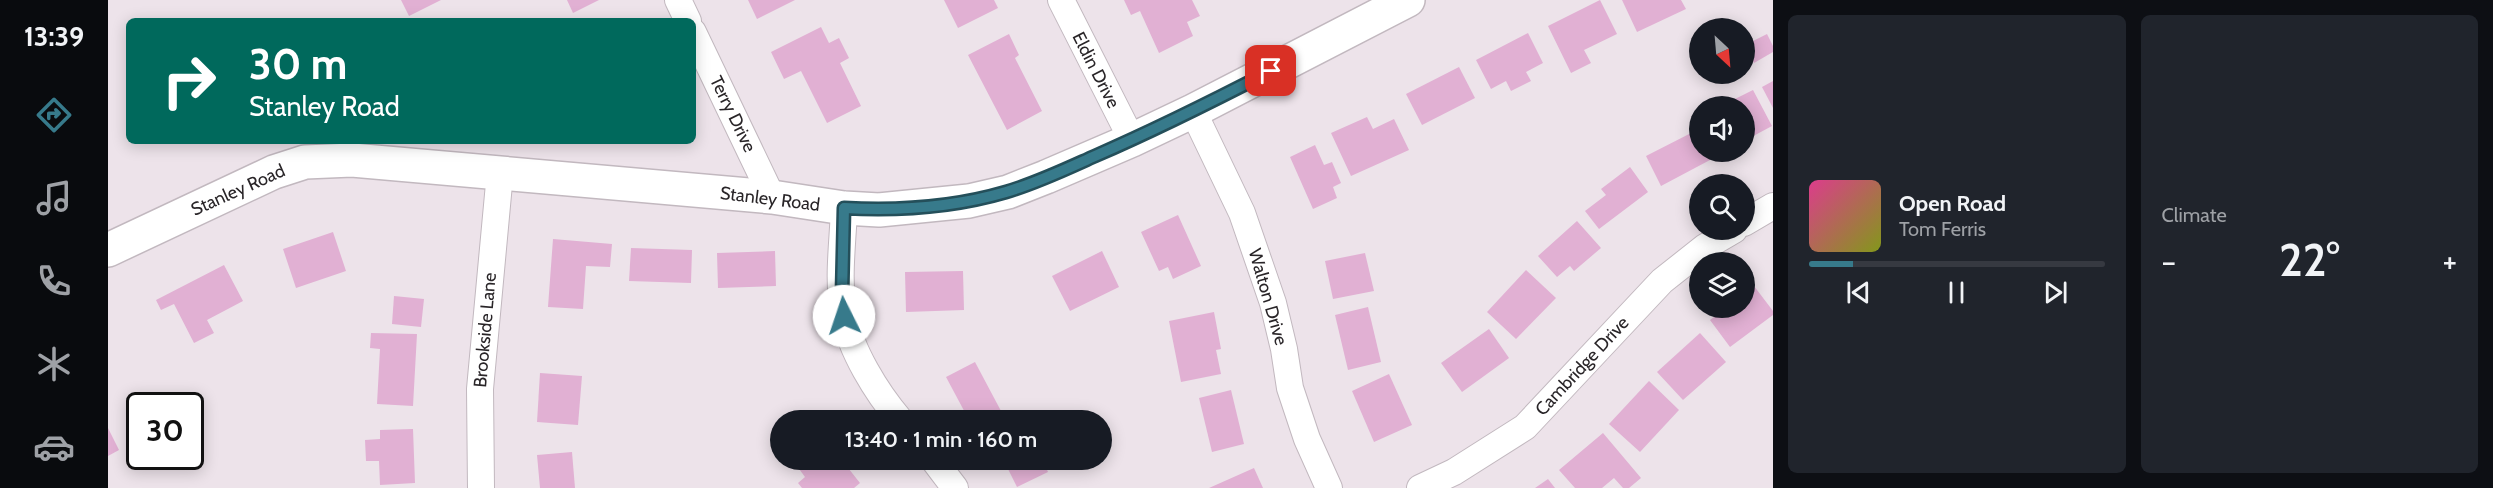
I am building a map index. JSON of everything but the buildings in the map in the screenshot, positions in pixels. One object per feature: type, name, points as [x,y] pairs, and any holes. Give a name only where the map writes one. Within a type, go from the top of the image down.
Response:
[{"type":"street","points":[[678,0],[687,18]]},
{"type":"street","name":"Eldin Drive","points":[[1061,0],[1132,140]]},
{"type":"street","name":"Stanley Road","points":[[108,250],[274,172],[305,162],[352,160],[500,172],[772,197],[844,208],[879,210],[979,199],[1008,192],[1132,140],[1408,0]]},
{"type":"street","name":"Terry Drive","points":[[696,38],[772,197]]},
{"type":"street","name":"Walton Drive","points":[[1193,111],[1242,213],[1273,303],[1290,388],[1307,439],[1329,488]]},
{"type":"street","name":"Brookside Lane","points":[[481,488],[480,389],[500,172]]},
{"type":"street","points":[[1755,217],[1773,206]]},
{"type":"street","points":[[844,208],[842,294],[844,316],[853,343],[878,391],[892,410]]},
{"type":"street","name":"Cambridge Drive","points":[[1420,488],[1454,472],[1525,427],[1662,281],[1717,240]]},
{"type":"street","points":[[941,470],[955,488]]},
{"type":"route","points":[[844,316],[842,294],[844,208],[879,210],[969,201],[1008,192],[1132,140],[1271,71]]}]
